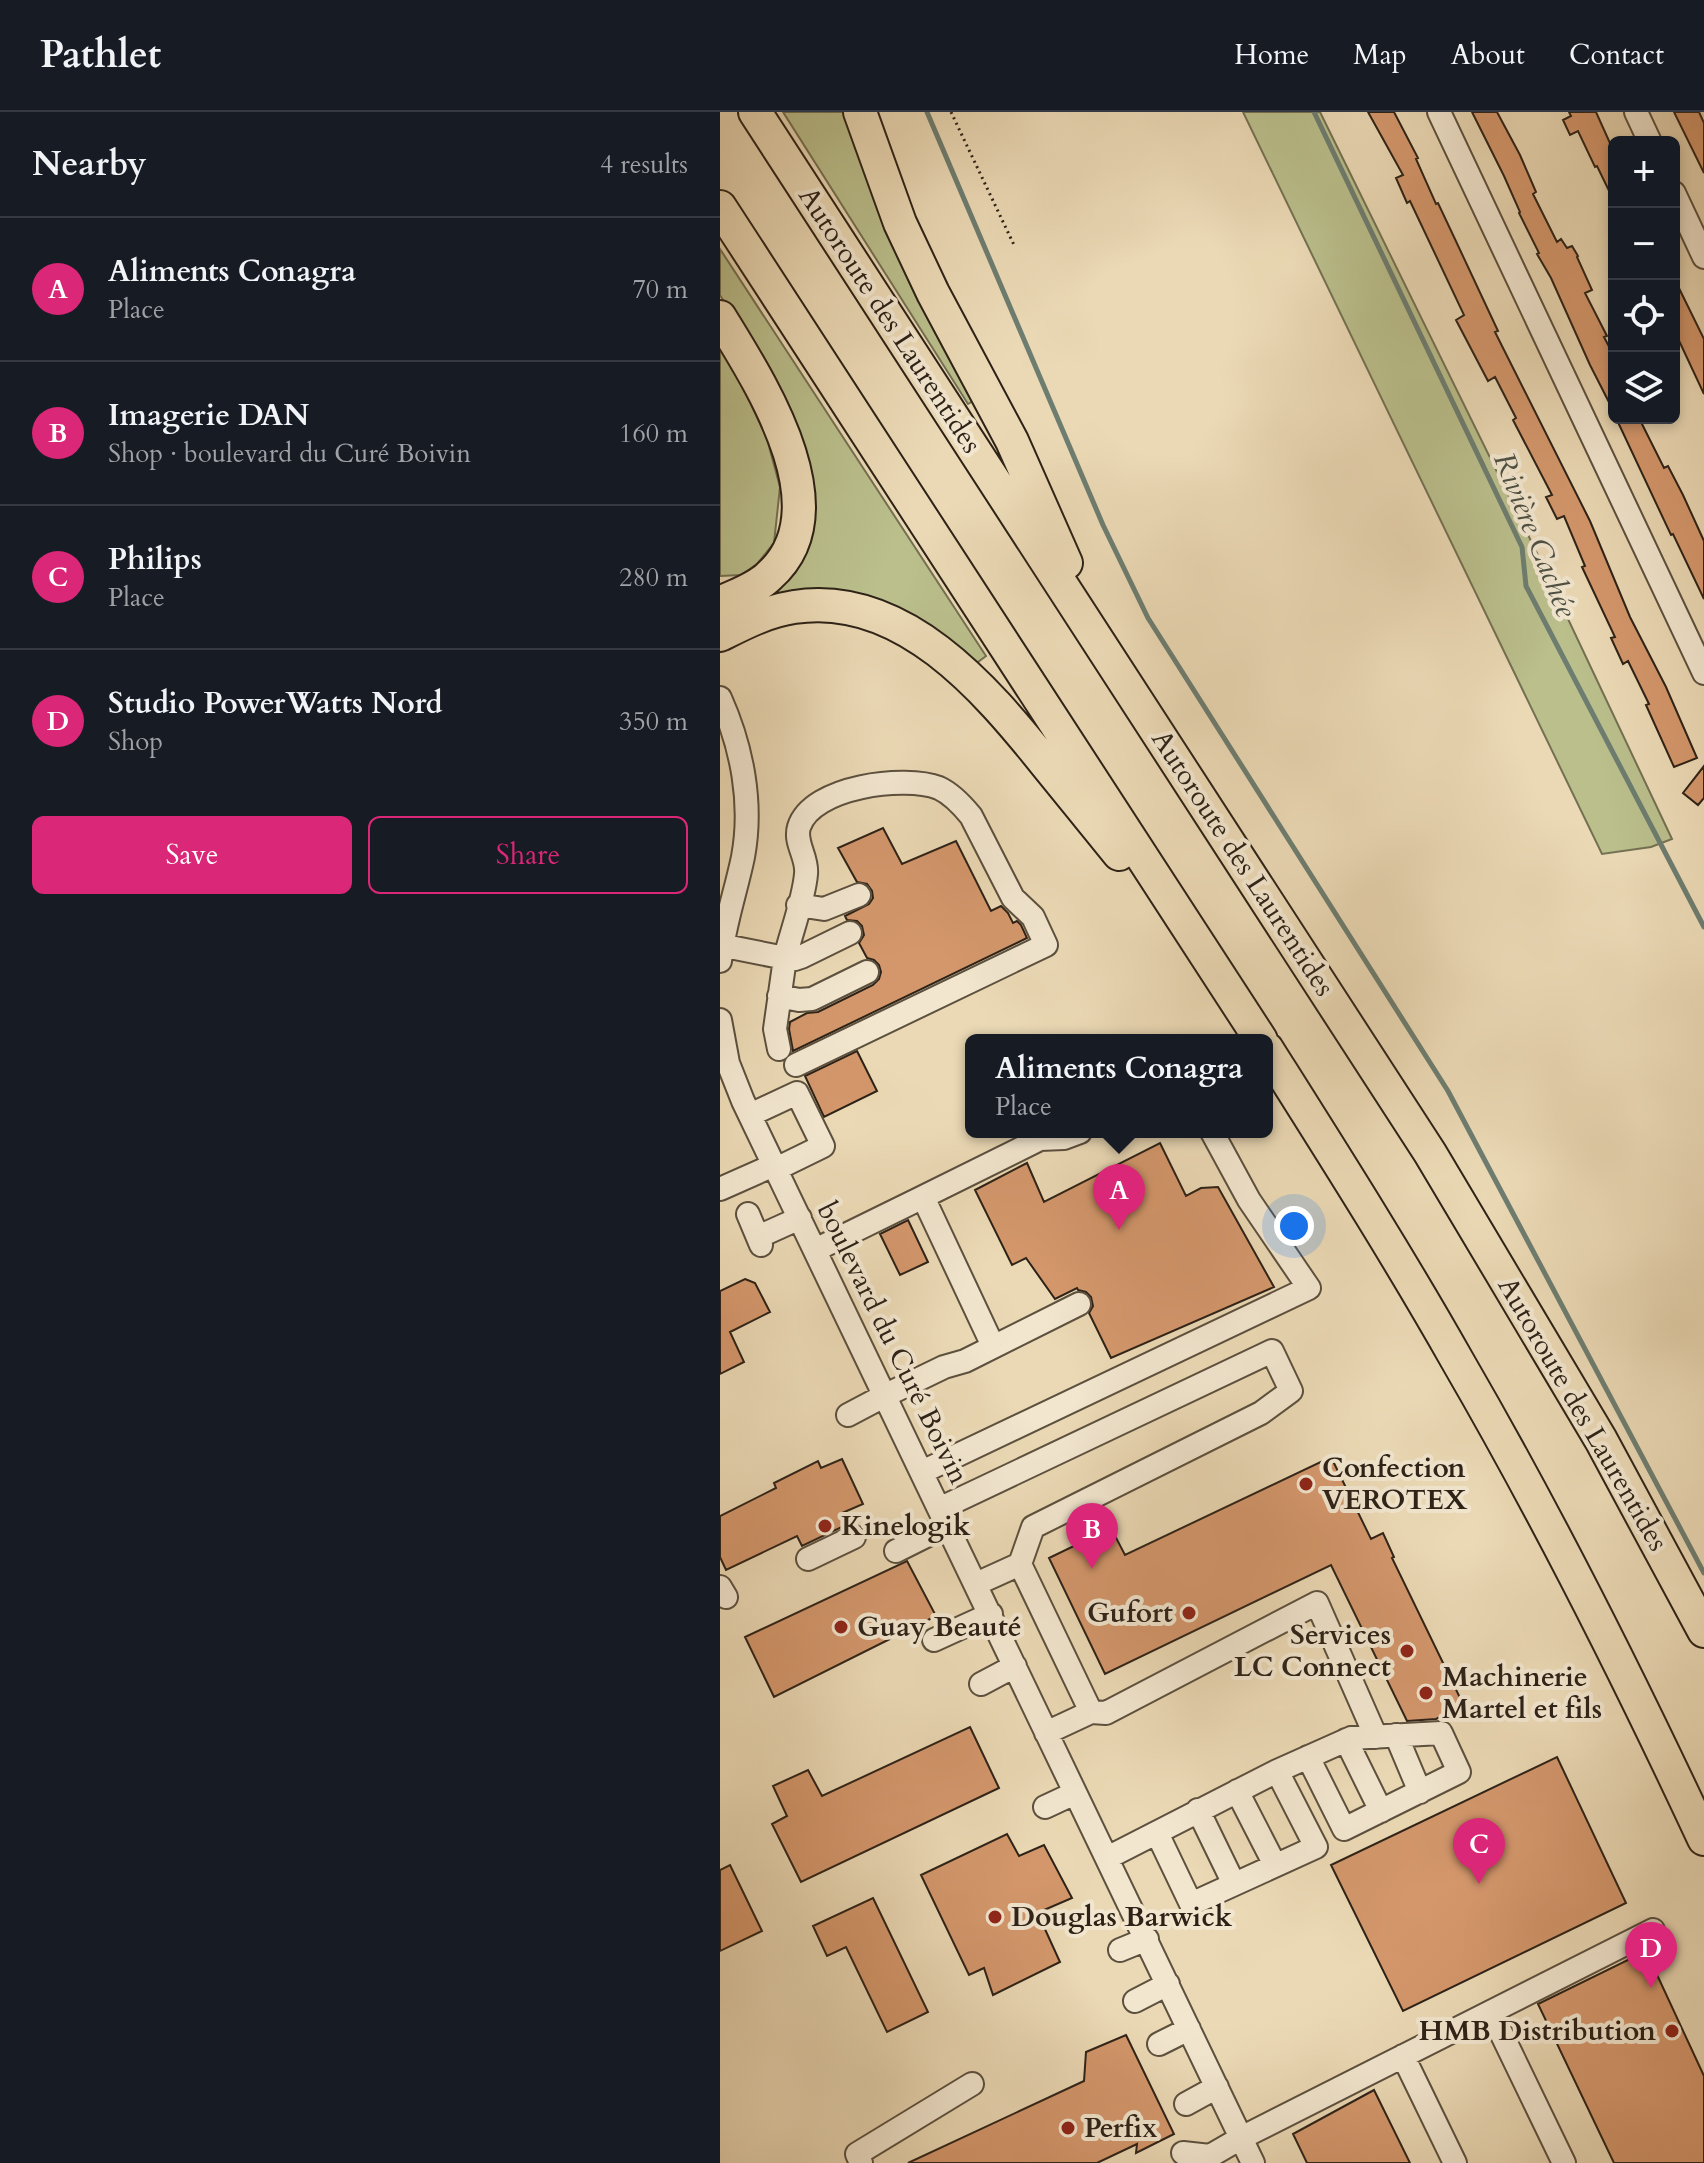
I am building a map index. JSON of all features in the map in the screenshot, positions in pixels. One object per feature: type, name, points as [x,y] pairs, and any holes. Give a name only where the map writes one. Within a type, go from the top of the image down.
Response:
[{"type":"highway","name":"Autoroute des Laurentides","points":[[755,112],[1455,1193],[1601,1440],[1704,1631]]},
{"type":"highway","points":[[860,112],[905,234],[1012,441],[1104,650]]},
{"type":"highway","points":[[720,207],[1257,1034]]},
{"type":"highway","points":[[720,317],[781,427],[792,460],[798,501],[792,545],[779,566],[758,585],[720,603]]},
{"type":"highway","points":[[720,635],[780,610],[828,605],[863,612],[929,644],[967,675],[1018,729],[1227,987]]},
{"type":"highway","points":[[1273,1059],[1390,1246],[1508,1451],[1625,1673],[1704,1839]]},
{"type":"street","points":[[1439,112],[1704,673]]},
{"type":"street","points":[[1636,112],[1647,136]]},
{"type":"street","points":[[1680,206],[1704,257]]},
{"type":"street","points":[[720,698],[725,723],[741,762],[747,810],[745,843],[728,880],[721,950],[795,959],[850,933]]},
{"type":"street","points":[[779,1049],[775,1029],[779,996],[785,958],[806,877],[806,865],[798,843],[799,827],[805,816],[825,800],[861,787],[898,784],[942,789],[971,816],[1013,898],[1033,917],[1046,945],[796,1065]]},
{"type":"street","points":[[798,905],[824,909],[859,895]]},
{"type":"street","points":[[779,996],[812,999],[867,972]]},
{"type":"street","name":"boulevard du Curé Boivin","points":[[720,1020],[724,1065],[1253,2163]]},
{"type":"street","points":[[720,1189],[823,1146],[797,1093],[750,1115]]},
{"type":"street","points":[[815,1250],[1040,1139],[1064,1138]]},
{"type":"street","points":[[922,1472],[1309,1288],[1249,1200],[1215,1138]]},
{"type":"street","points":[[923,1197],[993,1346]]},
{"type":"street","points":[[748,1214],[760,1241],[800,1218]]},
{"type":"street","points":[[848,1415],[1079,1304]]},
{"type":"street","points":[[896,1551],[943,1517],[1272,1351],[1291,1391],[1261,1413],[1033,1527],[1020,1564],[1091,1712]]},
{"type":"street","points":[[808,1559],[854,1537]]},
{"type":"street","points":[[976,1584],[1020,1564]]},
{"type":"street","points":[[1046,1733],[1091,1712],[1106,1713],[1317,1603],[1386,1736],[1420,1792]]},
{"type":"street","points":[[934,1640],[991,1614]]},
{"type":"street","points":[[981,1684],[1015,1666]]},
{"type":"street","points":[[1107,1858],[1277,1771],[1308,1757],[1346,1740],[1351,1738],[1441,1733],[1459,1772],[1344,1829],[1308,1757]]},
{"type":"street","points":[[1346,1740],[1381,1811]]},
{"type":"street","points":[[1157,1833],[1191,1904],[1316,1847],[1277,1771]]},
{"type":"street","points":[[1237,1791],[1275,1865]]},
{"type":"street","points":[[1045,1807],[1075,1793]]},
{"type":"street","points":[[1198,1810],[1234,1884]]},
{"type":"street","points":[[1183,2153],[1208,2159],[1241,2138],[1653,1930]]},
{"type":"street","points":[[1120,1950],[1147,1939]]},
{"type":"street","points":[[1135,2001],[1168,1984]]},
{"type":"street","points":[[1491,2012],[1564,2163]]},
{"type":"street","points":[[1159,2044],[1189,2029]]},
{"type":"street","points":[[1403,2056],[1455,2163]]},
{"type":"street","points":[[861,2163],[857,2154],[972,2084]]},
{"type":"street","points":[[1186,2104],[1217,2087]]},
{"type":"path","points":[[951,112],[1014,245]]},
{"type":"green space","points":[[783,112],[847,112],[973,401],[968,404]]},
{"type":"green space","points":[[1243,112],[1320,112],[1534,547],[1672,839],[1651,847],[1602,854]]},
{"type":"green space","points":[[720,249],[986,656],[974,665],[830,590],[796,590],[765,602],[763,596],[792,572],[766,372],[720,295]]},
{"type":"green space","points":[[720,347],[739,378],[767,439],[780,487],[774,543],[757,564],[741,575],[720,576]]},
{"type":"building","points":[[1368,112],[1394,112],[1418,158],[1436,204],[1498,331],[1495,332],[1590,521],[1630,617],[1666,687],[1697,758],[1674,767],[1628,661],[1623,664],[1611,638],[1615,637],[1582,567],[1585,566],[1564,516],[1557,519],[1546,497],[1552,495],[1513,420],[1516,418],[1495,377],[1488,381],[1456,320],[1464,315],[1396,178],[1403,175]]},
{"type":"building","points":[[1472,112],[1497,112],[1520,155],[1536,192],[1533,194],[1557,242],[1561,239],[1567,248],[1572,246],[1578,256],[1592,290],[1585,293],[1607,336],[1604,337],[1608,345],[1608,400],[1537,254],[1504,176]]},
{"type":"building","points":[[1569,112],[1596,112],[1608,139],[1608,189],[1578,131],[1570,135],[1563,120],[1571,116]]},
{"type":"building","points":[[1674,112],[1699,112],[1704,123],[1704,173]]},
{"type":"building","points":[[1680,290],[1704,339],[1704,394],[1680,343]]},
{"type":"building","points":[[1619,424],[1642,424],[1664,468],[1668,466],[1683,495],[1704,541],[1704,599]]},
{"type":"building","points":[[1704,766],[1704,798],[1698,805],[1683,793]]},
{"type":"building","points":[[883,828],[902,864],[956,841],[991,911],[1001,906],[1013,923],[1017,921],[1021,925],[1027,938],[793,1051],[790,1022],[807,1013],[818,1012],[873,985],[879,979],[879,965],[867,958],[859,943],[864,935],[862,926],[857,921],[847,920],[845,916],[869,904],[873,898],[872,891],[867,884],[857,882],[838,848]]},
{"type":"building","points":[[857,1051],[877,1091],[824,1117],[805,1076]]},
{"type":"building","points":[[1160,1143],[1186,1196],[1201,1188],[1218,1187],[1274,1287],[1111,1358],[1089,1313],[1093,1306],[1091,1297],[1077,1288],[1055,1299],[1026,1258],[1012,1265],[975,1190],[1027,1163],[1044,1202]]},
{"type":"building","points":[[908,1220],[928,1262],[900,1275],[880,1234]]},
{"type":"building","points":[[745,1279],[755,1283],[770,1312],[730,1332],[744,1362],[720,1374],[720,1291]]},
{"type":"building","points":[[1331,1457],[1371,1539],[1383,1533],[1392,1558],[1464,1706],[1436,1719],[1407,1721],[1331,1565],[1105,1674],[1049,1558],[1111,1528],[1125,1555]]},
{"type":"building","points":[[842,1459],[863,1504],[842,1513],[848,1524],[802,1546],[797,1536],[726,1570],[720,1557],[720,1516],[776,1488],[774,1483],[818,1461],[821,1468]]},
{"type":"building","name":"Guay Beauté","points":[[907,1561],[936,1616],[774,1697],[745,1637]]},
{"type":"building","points":[[970,1727],[999,1788],[801,1882],[772,1824],[787,1816],[773,1786],[808,1770],[822,1796]]},
{"type":"building","points":[[1557,1757],[1626,1903],[1403,2011],[1331,1865]]},
{"type":"building","name":"Douglas Barwick","points":[[1007,1834],[1019,1856],[1044,1845],[1072,1898],[1044,1910],[1052,1924],[1044,1927],[1060,1962],[993,1995],[984,1968],[969,1975],[921,1875]]},
{"type":"building","points":[[730,1865],[762,1931],[720,1951],[720,1870]]},
{"type":"building","points":[[873,1898],[928,2012],[887,2032],[846,1947],[827,1956],[813,1926]]},
{"type":"building","points":[[1646,1951],[1704,2076],[1704,2163],[1614,2163],[1538,2004]]},
{"type":"building","points":[[1126,2035],[1174,2134],[1136,2153],[1137,2144],[1097,2163],[908,2163],[1084,2081],[1086,2052]]},
{"type":"building","points":[[1374,2090],[1410,2163],[1307,2163],[1293,2134]]},
{"type":"waterway","points":[[927,112],[1103,525],[1148,618],[1448,1091],[1704,1573]]},
{"type":"waterway","name":"Rivière Cachée","points":[[1314,112],[1522,547],[1526,586],[1704,927]]},
{"type":"place","name":"Aliments Conagra","points":[[1119,1230]]},
{"type":"place","name":"Confection VEROTEX","points":[[1306,1484]]},
{"type":"place","name":"Kinelogik","points":[[825,1526]]},
{"type":"place","name":"Imagerie DAN","points":[[1092,1569]]},
{"type":"place","name":"Gufort","points":[[1189,1613]]},
{"type":"place","name":"Guay Beauté","points":[[841,1627]]},
{"type":"place","name":"Services LC Connect","points":[[1407,1651]]},
{"type":"place","name":"Machinerie Martel et fils","points":[[1426,1693]]},
{"type":"place","name":"Philips","points":[[1479,1884]]},
{"type":"place","name":"Douglas Barwick","points":[[995,1917]]},
{"type":"place","name":"Studio PowerWatts Nord","points":[[1651,1988]]},
{"type":"place","name":"HMB Distribution","points":[[1672,2031]]},
{"type":"place","name":"Perfix","points":[[1068,2128]]}]
